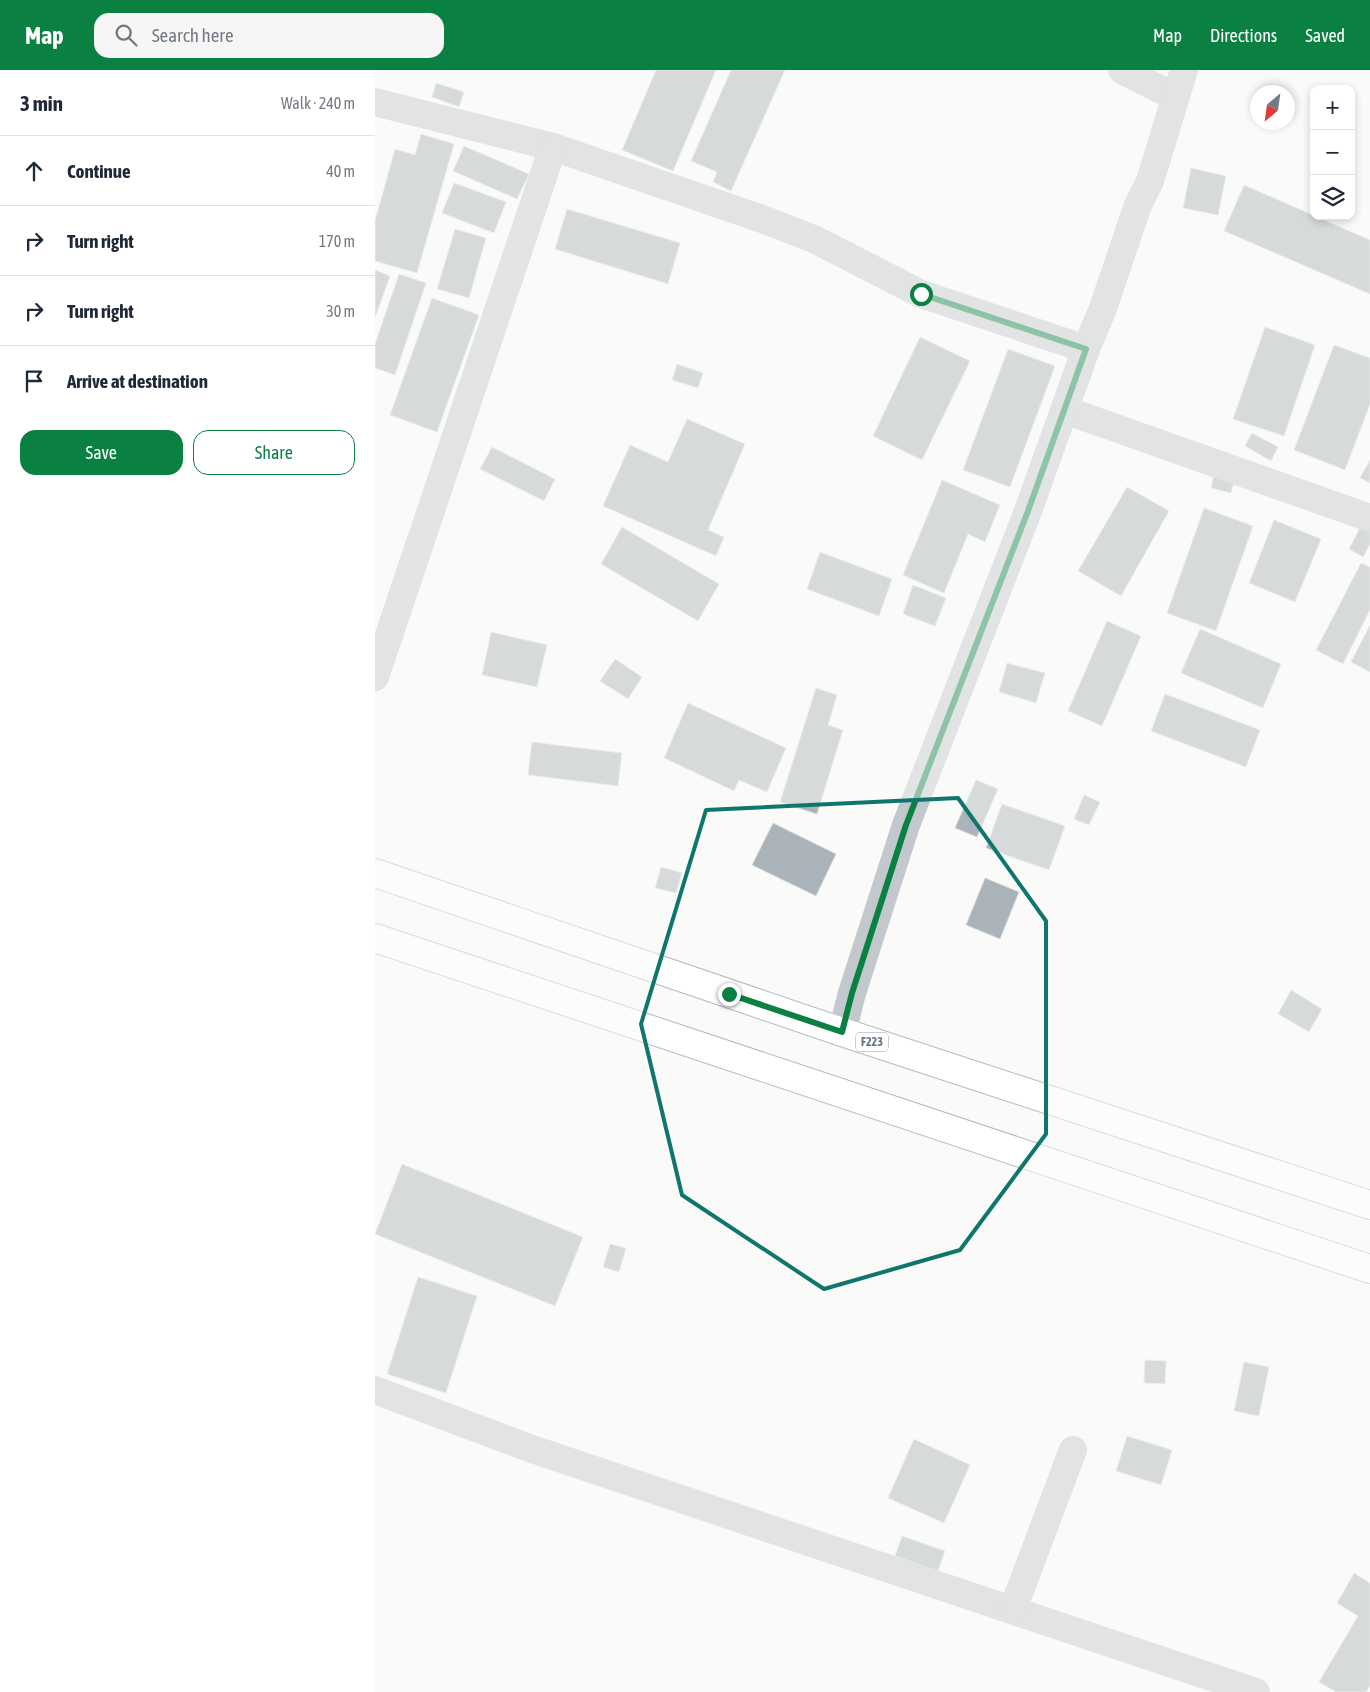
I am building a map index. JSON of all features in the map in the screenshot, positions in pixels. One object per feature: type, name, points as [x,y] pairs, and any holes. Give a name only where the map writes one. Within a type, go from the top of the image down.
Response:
[{"type":"main road","name":"F223","points":[[375,873],[842,1032],[1370,1204]]},
{"type":"main road","points":[[375,938],[1370,1269]]},
{"type":"street","points":[[1122,70],[1175,97]]},
{"type":"street","points":[[842,1032],[852,993],[906,825],[939,737],[987,620],[1086,349],[1102,311],[1139,205],[1150,181],[1185,70]]},
{"type":"street","points":[[375,102],[553,148],[765,220],[816,240],[921,294],[1086,349]]},
{"type":"street","points":[[375,676],[553,148]]},
{"type":"street","points":[[1065,410],[1370,518]]},
{"type":"street","points":[[375,1390],[532,1448],[779,1533],[1013,1609],[1256,1692]]},
{"type":"street","points":[[1013,1609],[1073,1450]]},
{"type":"highlighted area","points":[[958,798],[1046,921],[1046,1134],[960,1250],[824,1289],[682,1195],[641,1024],[706,810]]},
{"type":"building","points":[[656,70],[716,70],[673,171],[622,150]]},
{"type":"building","points":[[731,70],[785,70],[731,191],[713,182],[717,172],[691,161]]},
{"type":"building","points":[[436,83],[464,92],[459,107],[432,97]]},
{"type":"building","points":[[421,134],[454,144],[417,273],[375,261],[375,221],[395,149],[415,155]]},
{"type":"building","points":[[464,146],[529,174],[517,199],[453,171]]},
{"type":"building","points":[[1191,168],[1226,176],[1218,215],[1183,208]]},
{"type":"building","points":[[454,183],[506,202],[494,233],[442,213]]},
{"type":"building","points":[[1244,185],[1310,214],[1310,220],[1324,220],[1370,240],[1370,294],[1224,231]]},
{"type":"building","points":[[567,209],[680,243],[668,284],[555,249]]},
{"type":"building","points":[[455,229],[486,238],[469,298],[437,289]]},
{"type":"building","points":[[375,270],[390,276],[375,318]]},
{"type":"building","points":[[399,274],[426,283],[395,375],[375,368],[375,344]]},
{"type":"building","points":[[432,298],[479,315],[437,432],[390,415]]},
{"type":"building","points":[[1265,327],[1315,345],[1284,436],[1233,419]]},
{"type":"building","points":[[920,337],[970,361],[922,460],[873,436]]},
{"type":"building","points":[[1334,345],[1370,358],[1370,404],[1345,470],[1294,450]]},
{"type":"building","points":[[1008,349],[1055,366],[1010,487],[963,470]]},
{"type":"building","points":[[677,364],[703,373],[698,388],[672,380]]},
{"type":"building","points":[[687,419],[745,444],[708,530],[724,537],[716,556],[603,506],[630,445],[668,462]]},
{"type":"building","points":[[1252,433],[1278,447],[1271,461],[1245,446]]},
{"type":"building","points":[[492,447],[555,479],[544,501],[480,469]]},
{"type":"building","points":[[1370,460],[1370,483],[1360,478]]},
{"type":"building","points":[[1215,470],[1236,475],[1231,493],[1211,488]]},
{"type":"building","points":[[942,480],[1000,505],[985,542],[968,534],[944,593],[903,575]]},
{"type":"building","points":[[1127,487],[1169,511],[1121,596],[1078,571]]},
{"type":"building","points":[[1204,508],[1253,526],[1216,631],[1167,613]]},
{"type":"building","points":[[1274,520],[1321,539],[1295,602],[1249,583]]},
{"type":"building","points":[[1362,524],[1370,529],[1370,544],[1363,557],[1349,549]]},
{"type":"building","points":[[622,527],[719,584],[698,621],[601,564]]},
{"type":"building","points":[[820,552],[892,579],[879,616],[807,589]]},
{"type":"building","points":[[1361,563],[1370,567],[1370,610],[1343,664],[1316,650]]},
{"type":"building","points":[[913,585],[946,598],[935,626],[903,614]]},
{"type":"building","points":[[1107,621],[1141,636],[1102,726],[1068,711]]},
{"type":"building","points":[[1370,625],[1370,672],[1351,662]]},
{"type":"building","points":[[1200,629],[1281,664],[1263,708],[1181,673]]},
{"type":"building","points":[[491,632],[547,645],[537,687],[482,675]]},
{"type":"building","points":[[615,659],[642,677],[628,699],[600,681]]},
{"type":"building","points":[[1007,663],[1045,673],[1036,703],[999,692]]},
{"type":"building","points":[[816,688],[837,695],[828,725],[843,730],[817,814],[780,802]]},
{"type":"building","points":[[1165,694],[1260,730],[1246,767],[1151,731]]},
{"type":"building","points":[[688,703],[786,748],[767,792],[739,780],[734,791],[664,758]]},
{"type":"building","points":[[532,742],[622,753],[618,786],[528,775]]},
{"type":"building","points":[[976,780],[998,789],[977,837],[955,828]]},
{"type":"building","points":[[1084,795],[1100,802],[1089,825],[1074,819]]},
{"type":"building","points":[[1002,804],[1065,826],[1049,870],[986,848]]},
{"type":"building","points":[[773,823],[836,854],[816,896],[752,865]]},
{"type":"building","points":[[661,867],[682,873],[676,893],[655,888]]},
{"type":"building","points":[[985,878],[1019,892],[1000,939],[966,925]]},
{"type":"building","points":[[1291,990],[1322,1009],[1309,1032],[1278,1014]]},
{"type":"building","points":[[402,1164],[583,1237],[555,1306],[375,1234]]},
{"type":"building","points":[[610,1244],[626,1248],[619,1272],[603,1267]]},
{"type":"building","points":[[418,1277],[477,1296],[446,1393],[387,1374]]},
{"type":"building","points":[[1145,1360],[1166,1361],[1165,1384],[1144,1383]]},
{"type":"building","points":[[1244,1362],[1269,1367],[1259,1416],[1234,1411]]},
{"type":"building","points":[[1127,1436],[1172,1450],[1161,1485],[1116,1471]]},
{"type":"building","points":[[914,1439],[970,1465],[944,1523],[888,1498]]},
{"type":"building","points":[[902,1536],[945,1551],[938,1571],[895,1556]]},
{"type":"building","points":[[1354,1573],[1370,1583],[1370,1686],[1366,1692],[1336,1692],[1319,1682],[1358,1616],[1337,1603]]},
{"type":"route","points":[[729,994],[842,1032],[852,993],[891,869],[924,774],[954,706],[990,612],[1086,349],[921,294]]}]
